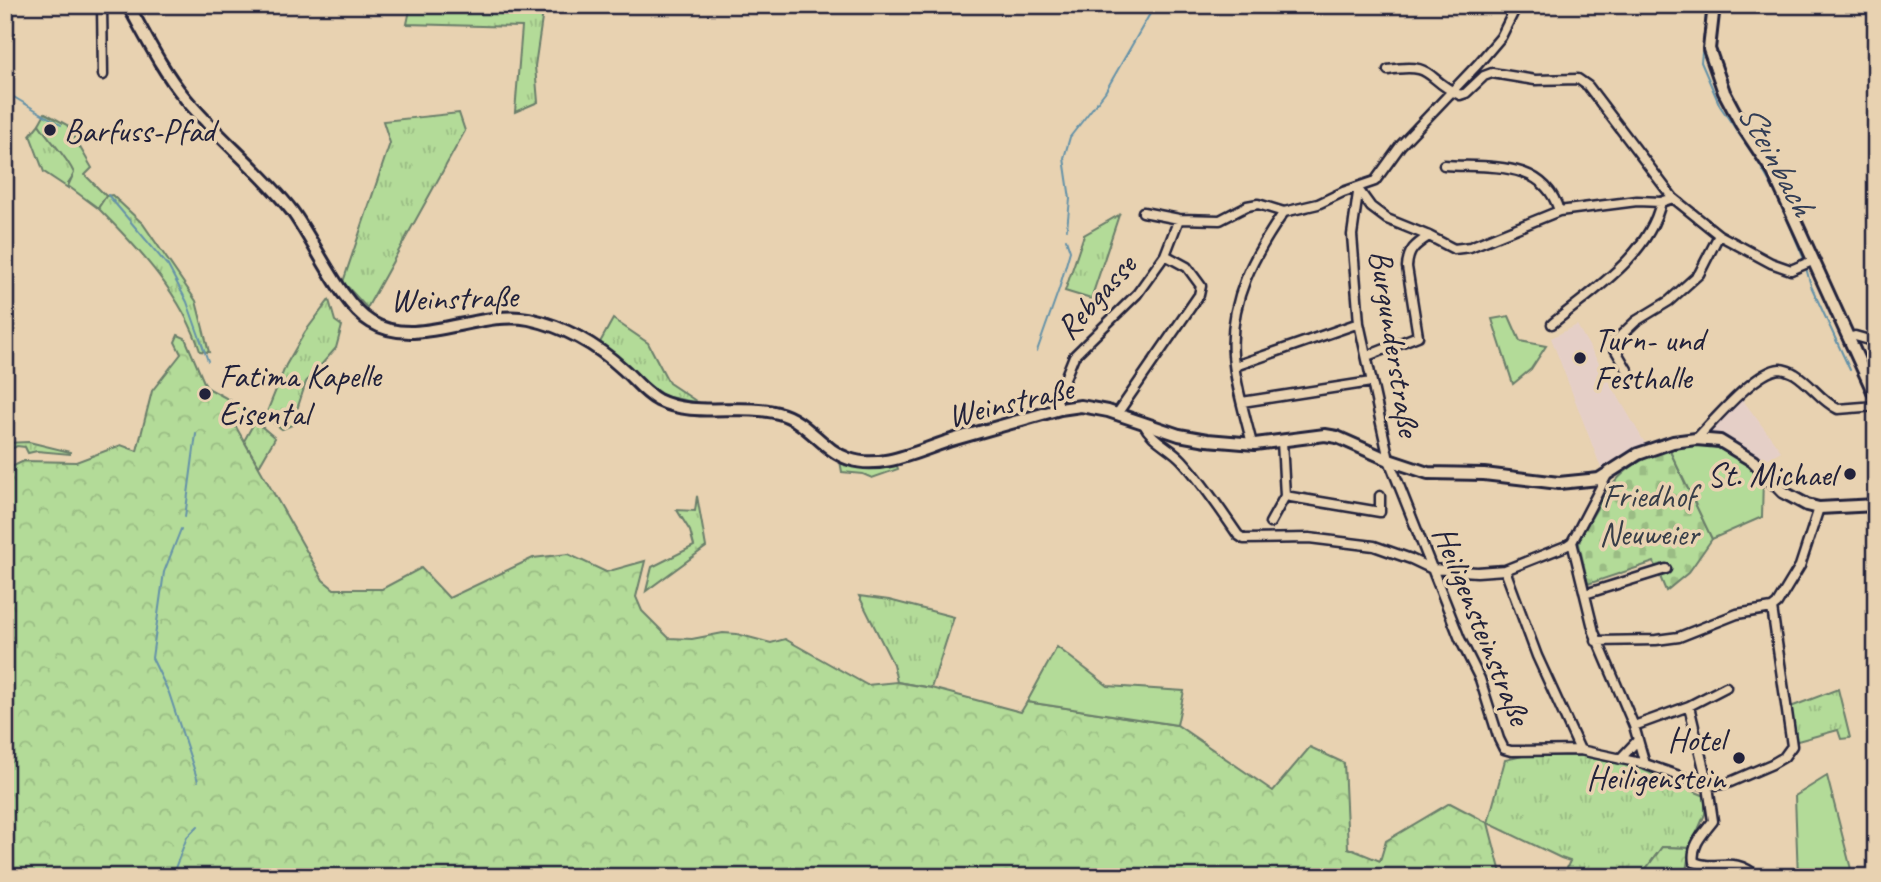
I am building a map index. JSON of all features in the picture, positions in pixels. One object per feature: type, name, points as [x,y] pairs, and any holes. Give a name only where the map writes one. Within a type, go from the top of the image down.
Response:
[{"type":"main road","name":"Weinstraße","points":[[128,5],[152,50],[184,97],[290,209],[309,234],[346,298],[359,314],[387,330],[420,331],[496,318],[525,318],[552,325],[578,335],[601,350],[641,388],[657,399],[674,406],[776,412],[802,424],[839,454],[863,462],[895,458],[1060,409],[1081,406],[1117,414],[1179,435],[1252,444],[1325,435],[1337,437],[1389,460],[1428,473],[1484,474],[1559,483],[1587,482],[1606,477],[1627,460],[1673,442],[1696,439],[1720,441],[1753,461],[1783,492],[1807,505],[1819,508],[1876,505]]},
{"type":"main road","points":[[1714,5],[1709,49],[1731,108],[1773,172],[1876,398]]},
{"type":"street","points":[[102,5],[103,75]]},
{"type":"street","points":[[1143,212],[1179,219],[1220,220],[1247,206],[1258,204],[1284,212],[1301,210],[1343,192],[1358,191],[1375,181],[1401,145],[1478,64],[1501,37],[1517,5]]},
{"type":"street","points":[[1388,70],[1410,66],[1419,68],[1429,72],[1451,91],[1460,95],[1466,93],[1484,76],[1492,74],[1535,80],[1578,79],[1588,86],[1673,198],[1719,235],[1791,270],[1812,261]]},
{"type":"street","points":[[1444,165],[1521,170],[1539,179],[1551,191],[1559,211]]},
{"type":"street","points":[[1358,191],[1371,207],[1387,219],[1454,249],[1471,247],[1559,211],[1637,201],[1661,202],[1673,198]]},
{"type":"street","name":"Burgunderstraße","points":[[1358,191],[1352,235],[1359,323],[1389,460]]},
{"type":"street","points":[[1552,324],[1637,249],[1658,216],[1661,202]]},
{"type":"street","points":[[1252,444],[1235,366],[1233,324],[1243,284],[1260,247],[1284,212]]},
{"type":"street","name":"Rebgasse","points":[[1060,409],[1057,400],[1074,356],[1137,294],[1165,255],[1179,219]]},
{"type":"street","points":[[1629,373],[1612,344],[1636,321],[1670,301],[1699,274],[1719,235]]},
{"type":"street","points":[[1367,355],[1418,336],[1407,267],[1408,256],[1413,246],[1429,236]]},
{"type":"street","points":[[1117,414],[1199,295],[1201,286],[1187,267],[1165,255]]},
{"type":"street","points":[[1235,366],[1359,323]]},
{"type":"street","points":[[1848,338],[1855,336],[1876,342]]},
{"type":"street","points":[[1696,439],[1716,415],[1768,373],[1780,369],[1795,374],[1838,409],[1876,406]]},
{"type":"street","points":[[1242,402],[1371,382]]},
{"type":"street","name":"Weinstraße","points":[[1143,423],[1149,436],[1179,457],[1207,490],[1238,535],[1244,539],[1309,538],[1374,546],[1432,569]]},
{"type":"street","points":[[1270,523],[1285,496],[1282,441]]},
{"type":"street","name":"Heiligensteinstraße","points":[[1389,460],[1460,639],[1479,679],[1504,749],[1580,750],[1644,764],[1708,786]]},
{"type":"street","points":[[1432,569],[1477,572],[1505,570],[1572,542],[1606,477]]},
{"type":"street","points":[[1285,496],[1380,512],[1380,496]]},
{"type":"street","points":[[1597,641],[1679,637],[1737,614],[1772,608],[1800,566],[1819,508]]},
{"type":"street","points":[[1572,542],[1597,641],[1634,726],[1644,764]]},
{"type":"street","points":[[1585,594],[1666,569]]},
{"type":"street","points":[[1505,570],[1537,656],[1580,750]]},
{"type":"street","points":[[1708,786],[1728,783],[1772,764],[1784,757],[1792,746],[1772,608]]},
{"type":"street","points":[[1634,726],[1689,706],[1726,687]]},
{"type":"street","points":[[1689,706],[1708,786],[1713,821],[1695,844],[1692,853],[1694,862],[1702,865],[1730,863],[1747,867],[1758,877]]},
{"type":"street","points":[[1620,759],[1637,740]]},
{"type":"shaded area","points":[[1577,325],[1646,445],[1625,455],[1603,473],[1551,338]]},
{"type":"shaded area","points":[[1742,399],[1781,451],[1760,463],[1710,431]]},
{"type":"green space","points":[[411,5],[544,5],[535,66],[538,102],[515,112],[522,27],[407,24]]},
{"type":"green space","points":[[45,113],[67,125],[92,168],[85,175],[106,196],[98,208],[68,186],[74,173],[39,124]]},
{"type":"green space","points":[[459,113],[465,131],[367,308],[343,282],[390,143],[383,121]]},
{"type":"green space","points":[[39,124],[75,173],[68,183],[68,188],[44,172],[30,135]]},
{"type":"green space","points":[[112,195],[143,224],[196,301],[209,352],[200,351],[183,311],[158,274],[98,208],[106,196]]},
{"type":"green space","points":[[1119,215],[1091,299],[1065,291],[1084,235]]},
{"type":"green space","points":[[329,300],[335,321],[342,326],[336,348],[306,382],[292,425],[282,429],[265,417],[286,365],[305,332]]},
{"type":"green space","points":[[1509,316],[1520,341],[1546,346],[1531,369],[1513,384],[1492,319]]},
{"type":"green space","points":[[613,319],[648,343],[669,383],[699,403],[664,396],[598,346]]},
{"type":"green space","points":[[178,335],[185,338],[206,387],[246,409],[236,427],[323,580],[334,589],[382,589],[421,568],[449,598],[533,558],[568,554],[606,572],[645,561],[636,597],[642,611],[669,638],[692,639],[723,633],[771,643],[785,639],[867,685],[897,682],[931,688],[1021,712],[1027,702],[1177,725],[1273,791],[1310,747],[1344,763],[1348,848],[1380,861],[1386,841],[1450,803],[1488,823],[1502,877],[5,877],[5,470],[24,461],[76,462],[121,445],[137,451],[152,391],[181,354],[175,342]]},
{"type":"green space","points":[[255,421],[275,438],[259,466],[244,441]]},
{"type":"green space","points":[[29,442],[70,454],[37,451],[28,453],[25,447],[17,446],[7,451],[10,462],[5,464],[5,443]]},
{"type":"green space","points":[[1697,444],[1733,454],[1763,477],[1762,517],[1712,539],[1669,449]]},
{"type":"green space","name":"Friedhof Neuweier","points":[[1669,449],[1712,539],[1689,572],[1666,591],[1654,562],[1588,584],[1579,544],[1598,506],[1625,472],[1651,455]]},
{"type":"green space","points":[[840,461],[848,466],[896,463],[898,469],[872,478],[863,474],[842,472]]},
{"type":"green space","points":[[697,496],[706,547],[646,591],[652,567],[694,546],[690,531],[677,510],[695,511]]},
{"type":"green space","points":[[859,596],[889,600],[954,617],[931,688],[897,682],[893,664]]},
{"type":"green space","points":[[1057,647],[1108,686],[1184,691],[1177,725],[1027,702]]},
{"type":"green space","points":[[1838,689],[1850,738],[1841,739],[1838,730],[1794,742],[1788,708]]},
{"type":"green space","points":[[1527,755],[1583,756],[1639,768],[1705,796],[1705,814],[1690,848],[1662,847],[1640,877],[1576,877],[1567,867],[1570,861],[1488,823],[1505,760]]},
{"type":"green space","points":[[1827,776],[1853,877],[1798,877],[1795,796]]},
{"type":"green space","points":[[1662,847],[1690,848],[1685,877],[1640,877]]},
{"type":"waterway","points":[[1067,229],[1070,199],[1064,158],[1070,137],[1105,92],[1155,5]]},
{"type":"waterway","name":"Steinbach","points":[[1707,5],[1701,62],[1720,106],[1777,195],[1804,259]]},
{"type":"waterway","points":[[5,95],[12,96],[61,125]]},
{"type":"waterway","points":[[108,195],[168,266],[187,302],[208,361]]},
{"type":"waterway","points":[[1037,351],[1070,251],[1066,239]]},
{"type":"waterway","name":"Steinbach","points":[[1806,268],[1811,286],[1850,370]]},
{"type":"waterway","points":[[185,517],[196,434]]},
{"type":"waterway","points":[[181,529],[164,572],[152,658],[169,693],[198,781]]},
{"type":"waterway","points":[[172,876],[187,837],[198,826]]},
{"type":"place","name":"Barfuss-Pfad","points":[[50,130]]},
{"type":"place","name":"Turn- und Festhalle","points":[[1580,358]]},
{"type":"place","name":"Fatima Kapelle Eisental","points":[[205,394]]},
{"type":"place","name":"St. Michael","points":[[1850,474]]},
{"type":"place","name":"Hotel Heiligenstein","points":[[1739,758]]}]
